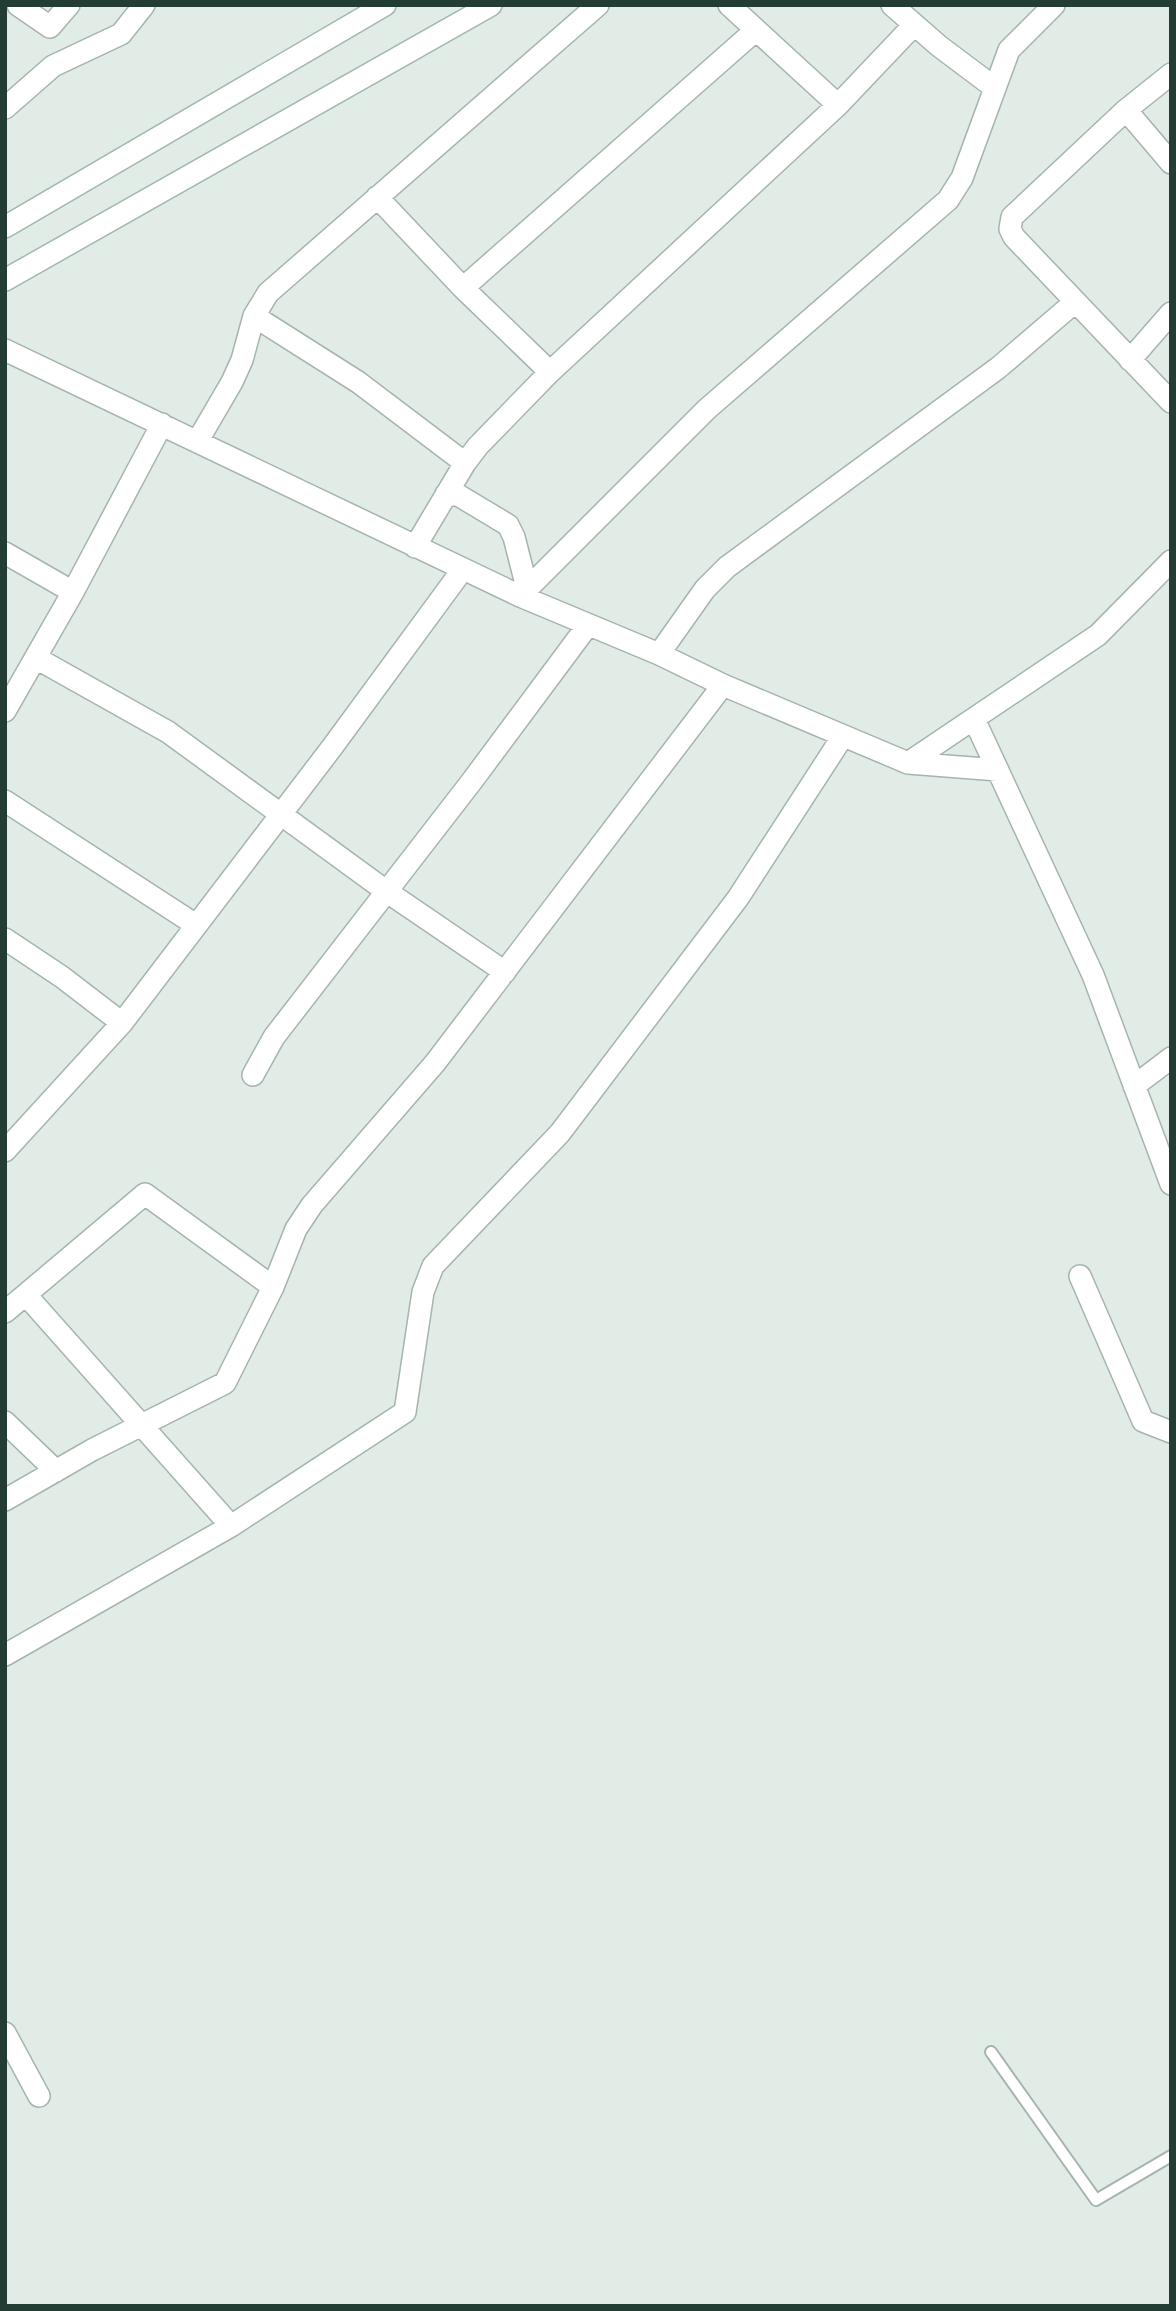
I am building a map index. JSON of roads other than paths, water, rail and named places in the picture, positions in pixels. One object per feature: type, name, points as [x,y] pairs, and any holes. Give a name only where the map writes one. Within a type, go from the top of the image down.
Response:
[{"type":"street","points":[[18,5],[50,27]]},
{"type":"street","points":[[38,5],[50,27]]},
{"type":"street","points":[[50,27],[69,5]]},
{"type":"street","points":[[5,108],[53,66],[121,34],[144,5]]},
{"type":"street","points":[[5,227],[385,5]]},
{"type":"street","points":[[5,279],[491,5]]},
{"type":"street","points":[[197,442],[232,382],[242,360],[254,316],[268,293],[598,5]]},
{"type":"street","points":[[729,5],[838,105]]},
{"type":"street","points":[[892,5],[995,88]]},
{"type":"street","points":[[524,592],[707,409],[948,200],[962,178],[1009,50],[1054,5]]},
{"type":"street","points":[[415,547],[478,446],[551,372],[838,105],[914,25]]},
{"type":"street","points":[[463,288],[756,30]]},
{"type":"street","points":[[1171,74],[1126,110],[1012,217],[1010,229],[1014,237],[1171,402]]},
{"type":"street","points":[[1126,110],[1171,163]]},
{"type":"street","points":[[377,197],[463,288],[551,372]]},
{"type":"street","points":[[659,654],[705,589],[727,567],[998,368],[1075,302]]},
{"type":"street","points":[[1130,360],[1171,313]]},
{"type":"street","points":[[254,316],[358,382],[465,463]]},
{"type":"street","points":[[5,350],[415,547],[524,592],[588,625],[843,736],[908,763],[998,770]]},
{"type":"street","points":[[5,711],[73,592],[162,425]]},
{"type":"street","points":[[446,494],[458,495],[509,525],[514,537],[524,592]]},
{"type":"street","points":[[5,553],[73,592]]},
{"type":"street","points":[[908,763],[1098,635],[1171,561]]},
{"type":"street","points":[[7,1146],[122,1023],[463,569]]},
{"type":"street","points":[[253,1075],[274,1037],[588,625]]},
{"type":"street","points":[[36,658],[168,732],[386,891],[505,972]]},
{"type":"street","points":[[5,1500],[225,1383],[273,1287],[296,1229],[312,1205],[435,1063],[723,685]]},
{"type":"street","points":[[974,719],[1093,975],[1171,1184]]},
{"type":"street","points":[[5,1655],[232,1526],[405,1412],[423,1292],[433,1266],[559,1133],[738,898],[843,736]]},
{"type":"street","points":[[5,801],[196,925]]},
{"type":"street","points":[[5,939],[122,1023]]},
{"type":"street","points":[[1135,1086],[1171,1058]]},
{"type":"street","points":[[5,1311],[145,1194],[273,1287]]},
{"type":"street","points":[[1080,1276],[1143,1421],[1171,1432]]},
{"type":"street","points":[[26,1295],[232,1526]]},
{"type":"street","points":[[5,1422],[56,1471]]},
{"type":"street","points":[[5,2034],[39,2096]]},
{"type":"lane","points":[[990,2052],[1096,2200],[1171,2155]]}]
